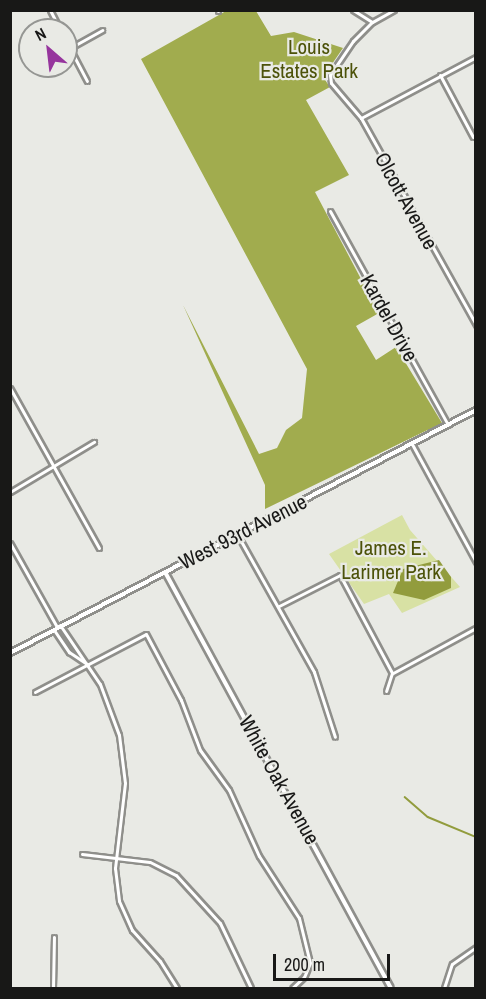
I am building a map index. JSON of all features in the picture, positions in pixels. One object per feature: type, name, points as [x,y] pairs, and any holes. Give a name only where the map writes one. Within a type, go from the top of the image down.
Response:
[{"type":"street","points":[[353,10],[372,22],[394,10]]},
{"type":"street","name":"Olcott Avenue","points":[[372,22],[353,41],[330,75],[332,82],[361,118],[476,325]]},
{"type":"street","points":[[78,44],[102,30]]},
{"type":"street","points":[[361,118],[476,57]]},
{"type":"street","points":[[78,64],[87,81]]},
{"type":"street","points":[[441,75],[473,137]]},
{"type":"street","name":"Kardel Drive","points":[[330,212],[448,425]]},
{"type":"street","points":[[10,388],[99,548]]},
{"type":"street","name":"West 93rd Avenue","points":[[10,653],[476,410]]},
{"type":"street","points":[[10,492],[94,442]]},
{"type":"street","points":[[412,444],[476,562]]},
{"type":"street","points":[[237,534],[314,672],[335,737]]},
{"type":"street","points":[[10,543],[69,652],[88,665]]},
{"type":"street","name":"White Oak Avenue","points":[[165,572],[391,988]]},
{"type":"street","points":[[279,606],[340,575],[392,673]]},
{"type":"street","points":[[57,627],[88,665],[114,716],[123,757],[125,792],[116,856],[116,883],[123,913],[177,988]]},
{"type":"street","points":[[386,691],[392,673],[476,628]]},
{"type":"street","points":[[35,692],[146,634],[181,700],[200,750],[229,790],[259,856],[299,918],[310,960],[306,975],[292,988]]},
{"type":"street","points":[[82,854],[116,856],[160,864],[185,882],[227,934],[251,988]]},
{"type":"street","points":[[53,988],[54,937]]},
{"type":"street","points":[[444,988],[452,964],[476,946]]},
{"type":"green space","name":"Louis Estates Park","points":[[226,11],[256,11],[271,36],[294,32],[343,48],[323,77],[330,87],[306,100],[349,175],[315,192],[379,313],[356,326],[376,360],[396,347],[442,423],[265,509],[265,485],[183,305],[259,454],[277,448],[286,430],[302,418],[307,369],[141,59]]},
{"type":"green space","name":"James E. Larimer Park","points":[[402,515],[410,530],[460,587],[402,613],[389,594],[364,604],[329,554]]},
{"type":"shaded area","points":[[439,560],[451,577],[451,588],[424,600],[393,593],[403,569]]},
{"type":"waterway","points":[[405,797],[428,817],[476,837]]}]
